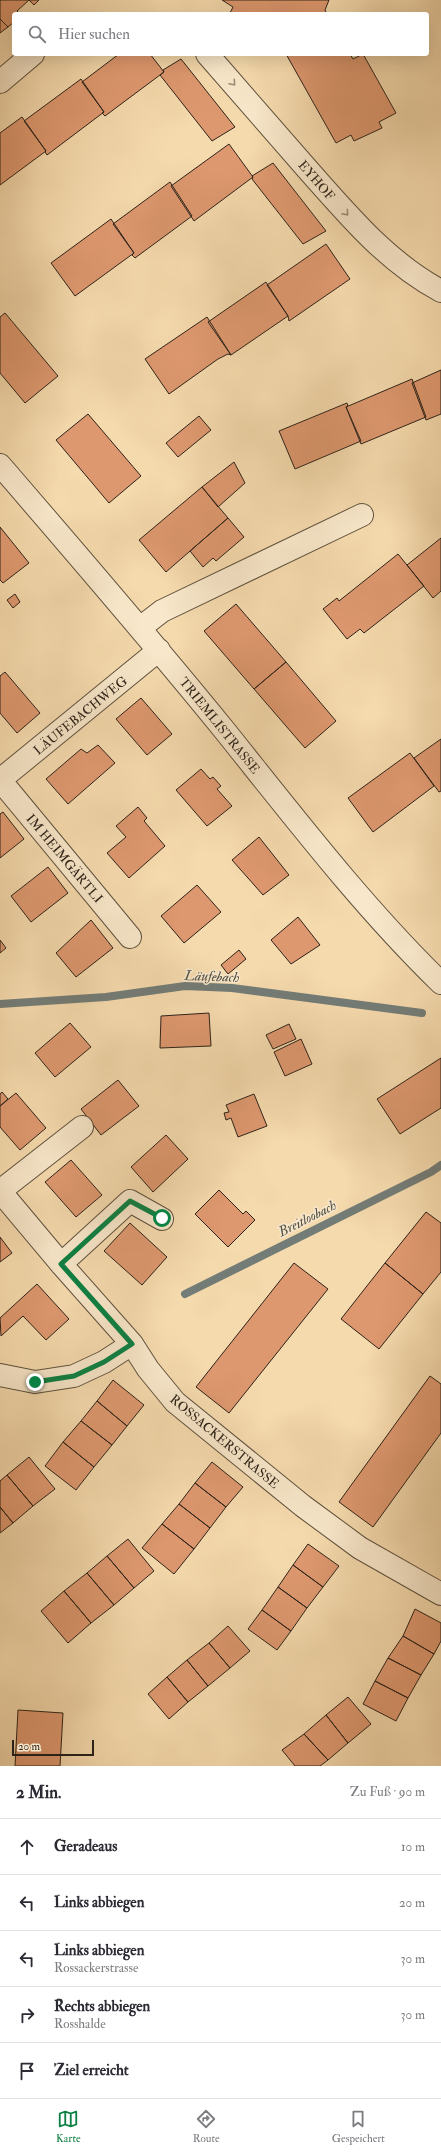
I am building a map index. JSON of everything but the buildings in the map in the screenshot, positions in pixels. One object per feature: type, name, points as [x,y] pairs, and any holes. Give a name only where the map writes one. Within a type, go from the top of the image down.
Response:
[{"type":"street","points":[[0,82],[31,56]]},
{"type":"street","name":"EYHOF","points":[[209,56],[356,224],[385,254],[418,279],[441,291]]},
{"type":"street","name":"TRIEMLISTRASSE","points":[[0,465],[159,650],[315,842],[407,950],[441,983]]},
{"type":"street","points":[[140,628],[162,611],[362,515]]},
{"type":"street","name":"LÄUFEBACHWEG","points":[[0,780],[159,650]]},
{"type":"street","name":"IM HEIMGÄRTLI","points":[[0,780],[130,937]]},
{"type":"street","points":[[0,1191],[82,1127]]},
{"type":"street","name":"ROSSACKERSTRASSE","points":[[0,1191],[61,1264],[132,1344],[148,1369],[175,1402],[304,1506],[360,1548],[441,1594]]},
{"type":"street","points":[[61,1264],[130,1201],[162,1218]]},
{"type":"street","points":[[0,1375],[35,1382],[74,1376],[104,1362],[132,1344]]},
{"type":"waterway","name":"Läufebach","points":[[0,1004],[106,997],[185,986],[232,988],[422,1013]]},
{"type":"waterway","name":"Breitloobach","points":[[185,1294],[431,1172],[441,1165]]},
{"type":"route","points":[[35,1382],[74,1376],[104,1362],[132,1344],[61,1264],[130,1201],[162,1218]]}]
